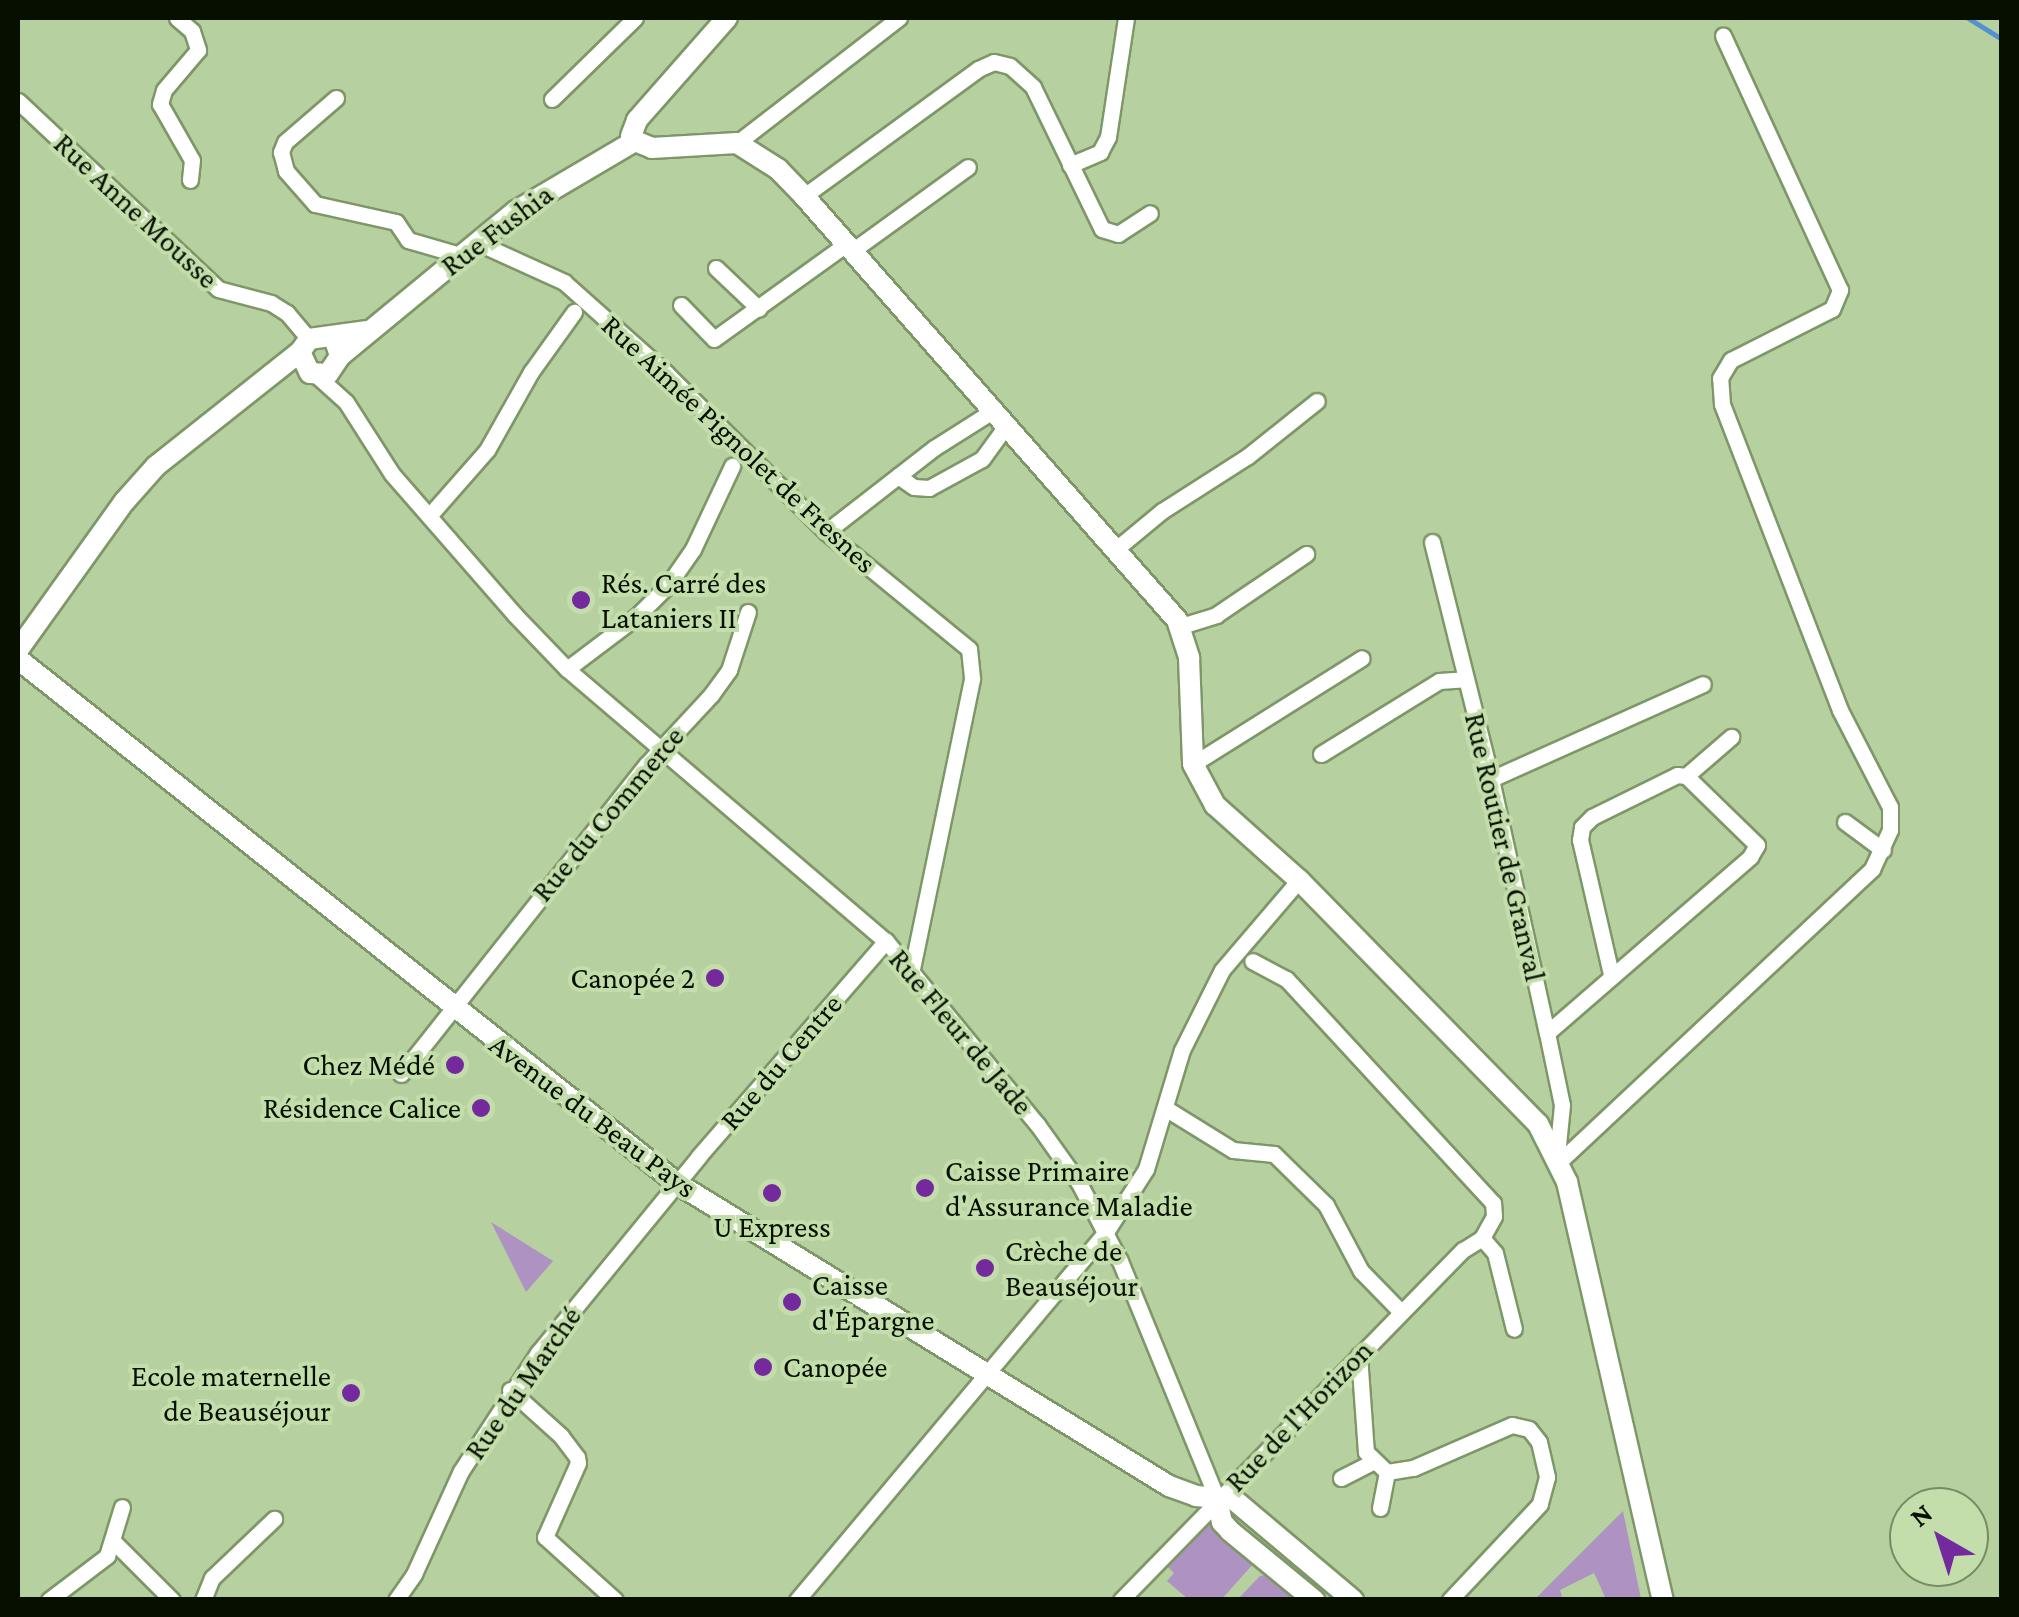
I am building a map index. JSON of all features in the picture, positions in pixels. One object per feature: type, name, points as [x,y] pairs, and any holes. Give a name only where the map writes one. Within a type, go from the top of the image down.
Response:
[{"type":"street","points":[[177,18],[192,32],[198,50],[164,90],[160,104],[192,160],[190,180]]},
{"type":"street","points":[[552,99],[635,18]]},
{"type":"street","points":[[727,18],[638,120],[631,136],[635,141],[652,148],[736,144],[899,18]]},
{"type":"street","points":[[1070,165],[1100,152],[1108,136],[1126,18]]},
{"type":"street","points":[[1558,1159],[1872,869],[1890,830],[1890,807],[1840,710],[1719,393],[1720,378],[1732,360],[1832,309],[1840,290],[1723,36]]},
{"type":"street","points":[[804,196],[994,62],[1010,66],[1033,87],[1109,234],[1118,234],[1150,213]]},
{"type":"street","name":"Rue Aimée Pignolet de Fresnes","points":[[336,98],[285,142],[281,152],[286,171],[314,204],[396,222],[408,240],[468,249],[564,282],[666,374],[826,532],[957,636],[968,649],[973,664],[912,969]]},
{"type":"street","name":"Rue Anne Mousse","points":[[18,101],[218,290],[271,303],[288,312],[304,346]]},
{"type":"street","name":"Rue Fushia","points":[[336,354],[534,198],[635,141]]},
{"type":"street","name":"Rue Routier de Granval","points":[[736,144],[778,169],[804,196],[1180,626],[1190,658],[1193,764],[1215,805],[1299,880],[1538,1124],[1558,1159],[1664,1600]]},
{"type":"street","points":[[680,305],[714,339],[968,167]]},
{"type":"street","points":[[716,268],[759,309]]},
{"type":"street","points":[[429,516],[488,450],[531,372],[574,312]]},
{"type":"street","points":[[304,346],[336,354]]},
{"type":"street","points":[[304,346],[313,374]]},
{"type":"street","points":[[18,650],[135,490],[194,432],[304,346]]},
{"type":"street","points":[[242,397],[313,374],[336,354]]},
{"type":"street","name":"Rue Fleur de Jade","points":[[336,354],[346,402]]},
{"type":"street","name":"Rue Fleur de Jade","points":[[313,374],[346,402],[392,474],[567,669],[886,941],[1037,1124],[1106,1232],[1217,1500]]},
{"type":"street","points":[[1116,550],[1162,511],[1248,456],[1316,401]]},
{"type":"street","points":[[898,476],[914,488],[929,488],[982,459],[998,420]]},
{"type":"street","points":[[826,532],[898,476],[998,420]]},
{"type":"street","points":[[567,669],[637,616],[668,585],[694,550],[732,466]]},
{"type":"street","name":"Rue Routier de Granval","points":[[1432,542],[1492,778],[1562,1104],[1558,1159]]},
{"type":"street","points":[[1180,626],[1216,615],[1306,554]]},
{"type":"street","name":"Rue du Commerce","points":[[401,1074],[450,1007],[729,670],[748,612]]},
{"type":"street","name":"Avenue du Beau Pays","points":[[18,658],[450,1007],[678,1184],[985,1377],[1176,1490],[1217,1500],[1233,1499],[1353,1600]]},
{"type":"street","points":[[1193,764],[1362,658]]},
{"type":"street","points":[[1322,754],[1438,681],[1466,679]]},
{"type":"street","points":[[1492,778],[1703,684]]},
{"type":"street","points":[[1686,776],[1731,737]]},
{"type":"street","points":[[1547,1032],[1750,857],[1758,845],[1686,776],[1677,775],[1592,817],[1582,827],[1580,840],[1611,974]]},
{"type":"street","points":[[1845,822],[1883,850]]},
{"type":"street","points":[[798,1600],[1106,1232],[1146,1170],[1182,1050],[1231,954],[1299,880]]},
{"type":"street","name":"Rue du Centre","points":[[678,1184],[886,941]]},
{"type":"street","points":[[1252,961],[1286,979],[1493,1203],[1494,1216],[1482,1238],[1494,1253],[1514,1329]]},
{"type":"street","points":[[1165,1108],[1233,1150],[1274,1154],[1326,1205],[1361,1271],[1401,1312]]},
{"type":"street","name":"Rue du Marché","points":[[396,1600],[414,1574],[460,1471],[510,1390],[678,1184]]},
{"type":"street","name":"Rue de l'Horizon","points":[[1121,1600],[1358,1355],[1463,1250],[1482,1238]]},
{"type":"street","points":[[1358,1355],[1364,1438],[1372,1462],[1388,1472],[1412,1468],[1512,1425],[1529,1429],[1539,1442],[1547,1477],[1540,1504],[1450,1600]]},
{"type":"street","points":[[510,1390],[561,1436],[578,1463],[545,1537],[614,1600]]},
{"type":"street","points":[[1341,1478],[1372,1462]]},
{"type":"street","points":[[1380,1508],[1388,1472]]},
{"type":"street","points":[[1217,1500],[1222,1522],[1230,1531],[1314,1600]]},
{"type":"street","points":[[50,1600],[97,1566],[114,1542],[122,1508]]},
{"type":"street","points":[[202,1600],[212,1578],[274,1518]]},
{"type":"street","points":[[114,1542],[172,1600]]},
{"type":"shaded area","points":[[491,1222],[553,1261],[526,1292]]},
{"type":"shaded area","points":[[1623,1511],[1641,1599],[1606,1599],[1594,1573],[1560,1590],[1562,1596],[1557,1599],[1535,1599]]},
{"type":"shaded area","points":[[1210,1522],[1254,1563],[1221,1600],[1188,1599],[1167,1581],[1174,1573],[1166,1565]]},
{"type":"shaded area","points":[[1271,1574],[1300,1600],[1237,1600],[1260,1576]]},
{"type":"waterway","points":[[1968,18],[2002,39]]},
{"type":"place","name":"Rés. Carré des Lataniers II","points":[[581,600]]},
{"type":"place","name":"Canopée 2","points":[[715,978]]},
{"type":"place","name":"Chez Médé","points":[[455,1065]]},
{"type":"place","name":"Résidence Calice","points":[[481,1108]]},
{"type":"place","name":"Caisse Primaire d'Assurance Maladie","points":[[925,1188]]},
{"type":"place","name":"U Express","points":[[772,1193]]},
{"type":"place","name":"Crèche de Beauséjour","points":[[985,1268]]},
{"type":"place","name":"Caisse d'Épargne","points":[[792,1302]]},
{"type":"place","name":"Canopée","points":[[763,1367]]},
{"type":"place","name":"Ecole maternelle de Beauséjour","points":[[351,1393]]}]
